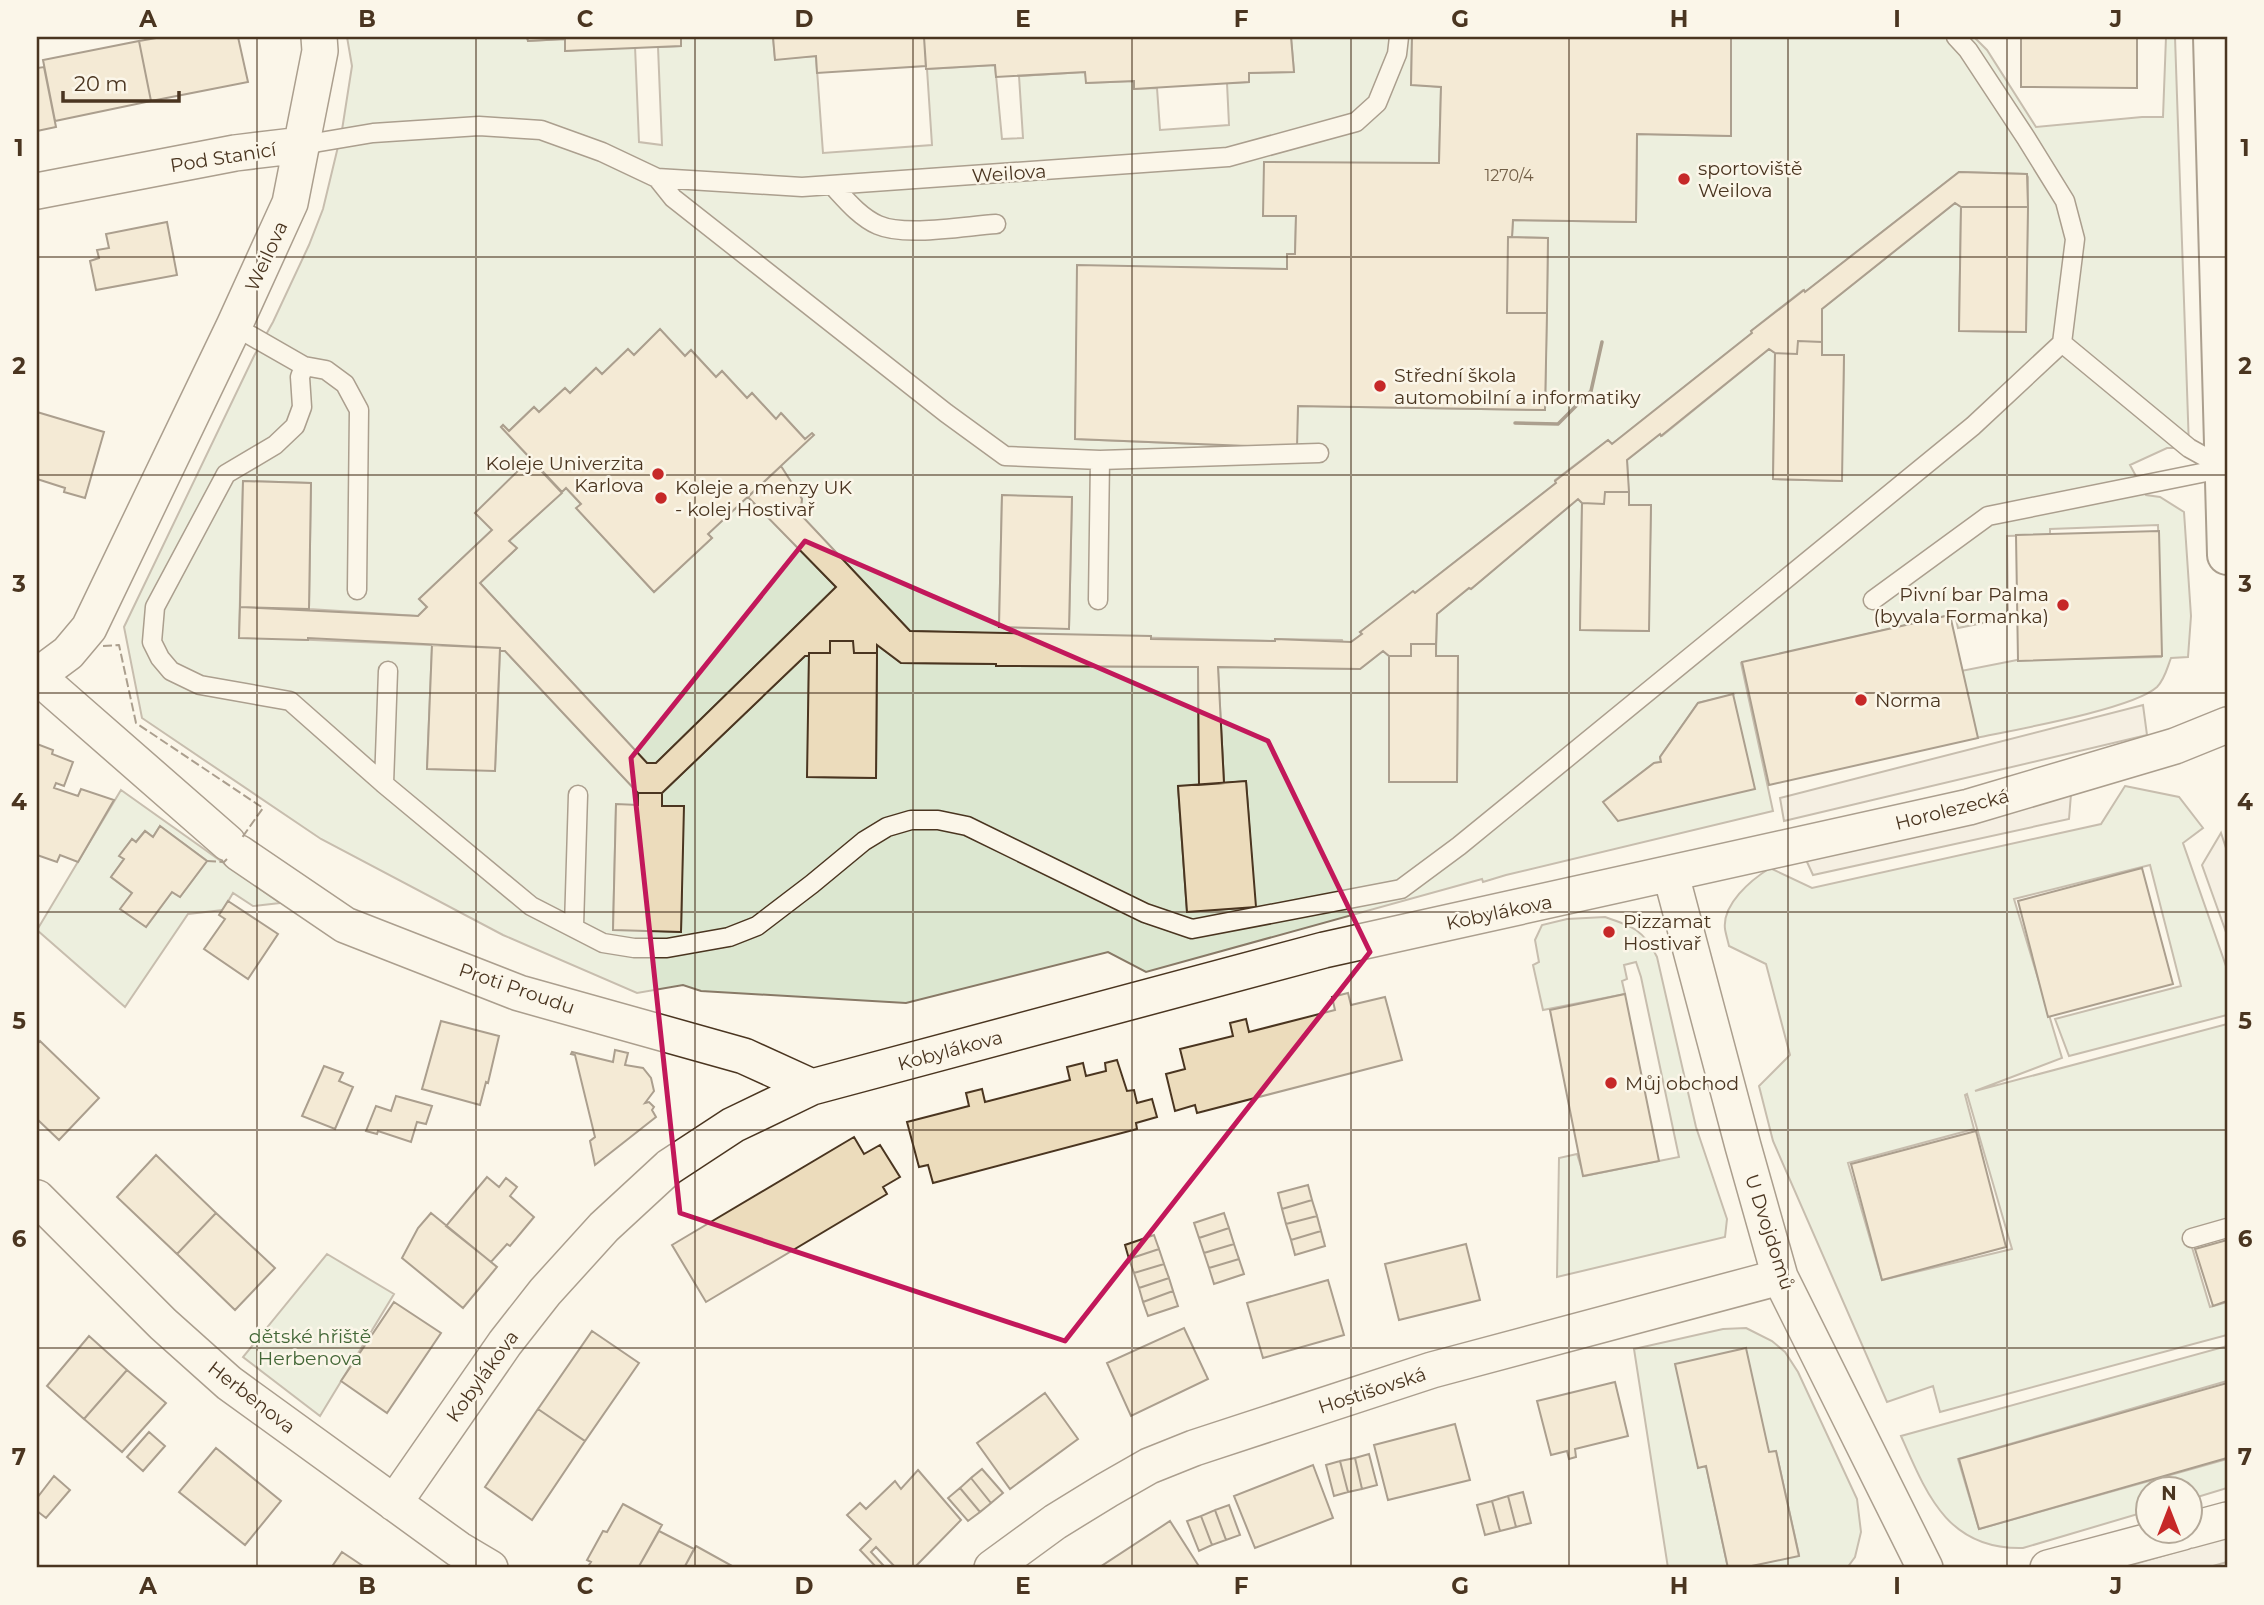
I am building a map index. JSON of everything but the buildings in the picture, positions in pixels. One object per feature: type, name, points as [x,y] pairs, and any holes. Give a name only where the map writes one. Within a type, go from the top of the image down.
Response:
[{"type":"street","name":"Pod Stanicí","points":[[37,191],[235,153],[302,145],[320,51],[319,37]]},
{"type":"street","points":[[2213,37],[2221,117],[2227,555]]},
{"type":"street","name":"Weilova","points":[[37,676],[68,653],[89,628],[290,204],[302,145]]},
{"type":"street","name":"Proti Proudu","points":[[37,676],[233,848],[345,925],[519,993],[744,1056],[805,1091]]},
{"type":"street","name":"Horolezecká","points":[[1671,875],[1969,807],[2175,746],[2227,725]]},
{"type":"street","name":"Kobylákova","points":[[394,1503],[505,1343],[545,1292],[604,1227],[669,1167],[733,1125],[805,1091],[1324,950],[1671,875]]},
{"type":"street","name":"U Dvojdomů","points":[[1671,875],[1780,1277],[1925,1568]]},
{"type":"street","name":"Herbenova","points":[[37,1198],[163,1324],[229,1382],[458,1549],[490,1568]]},
{"type":"street","name":"Hostišovská","points":[[992,1568],[1055,1522],[1107,1490],[1149,1466],[1194,1448],[1432,1370],[1780,1277]]},
{"type":"street","points":[[2204,1526],[2227,1520]]},
{"type":"street","points":[[2048,1568],[2134,1544]]},
{"type":"lane","name":"Weilova","points":[[302,145],[373,133],[479,126],[541,131],[602,152],[657,178],[802,187],[1228,157],[1356,122],[1377,103],[1397,54],[1399,37]]},
{"type":"lane","points":[[304,366],[300,377],[302,407],[295,426],[275,445],[226,474],[155,607],[152,642],[160,658],[172,671],[200,685],[290,701],[384,784],[531,906],[603,943],[634,948],[667,948],[729,937],[757,926],[864,841],[887,827],[911,820],[938,820],[967,826],[1145,913],[1192,929],[1401,889],[1469,838],[1973,426],[2062,343],[2075,239],[2065,201],[1968,50],[1956,37]]},
{"type":"lane","name":"Weilova","points":[[657,178],[673,198],[946,413],[1005,456],[1100,460],[1319,453]]},
{"type":"lane","points":[[833,186],[860,213],[876,224],[894,230],[996,223]]},
{"type":"lane","points":[[234,326],[304,366],[326,370],[345,384],[359,410],[357,590]]},
{"type":"lane","points":[[2062,343],[2189,448],[2226,468]]},
{"type":"lane","points":[[1098,600],[1100,460]]},
{"type":"lane","points":[[1873,600],[1988,516],[2226,468]]},
{"type":"lane","points":[[384,784],[388,671]]},
{"type":"lane","points":[[574,926],[578,795]]},
{"type":"lane","points":[[2192,1238],[2227,1228]]},
{"type":"highlighted area","points":[[805,541],[1268,741],[1370,952],[1065,1341],[680,1213],[631,758]]},
{"type":"green space","name":"Koleje a menzy UK - kolej Hostivař","points":[[347,37],[527,37],[528,41],[565,39],[566,51],[635,46],[639,142],[662,145],[658,47],[681,46],[681,37],[773,37],[775,59],[816,56],[823,153],[932,145],[927,69],[995,65],[1002,139],[1023,138],[1019,76],[1085,72],[1087,83],[1134,81],[1135,89],[1157,88],[1160,130],[1229,125],[1227,83],[1249,82],[1249,73],[1294,72],[1291,37],[1412,37],[1411,84],[1441,87],[1439,163],[1263,216],[1296,216],[1295,254],[1287,254],[1287,269],[1078,266],[1075,439],[1296,448],[1298,406],[1545,410],[1548,238],[1512,237],[1513,220],[1636,222],[1637,134],[1731,136],[1731,37],[1974,37],[1987,50],[2036,127],[2163,117],[2166,37],[2175,37],[2189,448],[2167,448],[2130,465],[2146,495],[2160,497],[2184,512],[2191,616],[2188,657],[2171,658],[2157,687],[2124,703],[2072,718],[1976,738],[1961,671],[2017,660],[2161,657],[2158,525],[2050,529],[2050,535],[2007,536],[2008,618],[1958,628],[1955,615],[1950,615],[1741,663],[1773,811],[1483,882],[1482,879],[1146,972],[1108,952],[906,1003],[701,991],[683,985],[637,993],[503,935],[321,839],[142,718],[124,627],[309,245],[323,209],[342,130],[352,66]],"holes":[[[1959,172],[2026,174],[2028,177],[2026,332],[1959,331],[1961,207],[1955,203],[1822,309],[1822,355],[1844,355],[1841,481],[1773,479],[1775,353],[1769,349],[1662,436],[1660,434],[1627,460],[1629,505],[1651,505],[1648,631],[1580,630],[1582,503],[1578,499],[1471,589],[1437,614],[1436,656],[1458,656],[1457,782],[1389,781],[1389,656],[1383,651],[1360,669],[1218,667],[1224,783],[1246,781],[1255,907],[1187,912],[1178,787],[1199,785],[1198,667],[901,663],[877,645],[876,778],[808,777],[809,656],[805,656],[662,793],[662,806],[683,807],[681,932],[613,929],[616,805],[638,805],[638,793],[505,651],[500,651],[495,770],[427,769],[432,645],[239,637],[243,481],[311,483],[309,609],[418,616],[427,607],[419,599],[492,530],[561,493],[509,541],[516,549],[480,583],[647,763],[656,763],[836,587],[749,498],[781,467],[802,499],[800,514],[910,631],[1351,642],[1362,634],[1360,632],[1415,593],[1556,483],[1555,480],[1608,440],[1612,444],[1803,290],[1805,292]],[[660,330],[685,356],[691,350],[716,377],[722,371],[747,398],[752,393],[776,419],[782,414],[805,439],[708,534],[712,538],[654,592],[577,509],[581,504],[566,488],[561,492],[501,427],[503,425],[509,431],[534,407],[539,412],[564,389],[570,393],[596,368],[602,374],[634,355]],[[1002,496],[1072,498],[1069,628],[999,627]],[[1733,695],[1618,821],[1604,802],[1654,763],[1661,762],[1660,757],[1698,703]]]},
{"type":"green space","points":[[2125,786],[2179,797],[2203,828],[2183,843],[2227,969],[2227,1015],[2069,1056],[2055,1019],[2181,986],[2150,865],[2014,899],[2062,1058],[1975,1091],[2227,1024],[2227,1219],[2188,1234],[2210,1307],[2227,1302],[2227,1335],[1940,1412],[1933,1386],[1887,1402],[1773,1141],[1759,1086],[1790,1055],[1766,964],[1729,946],[1725,929],[1728,911],[1739,894],[1770,868],[1812,888],[2101,824]],"holes":[[[1967,1094],[2012,1249],[1882,1280],[1848,1163],[1974,1129],[1965,1095]]]},
{"type":"green space","points":[[121,790],[280,903],[253,906],[233,893],[223,910],[188,914],[125,1007],[37,930]],"holes":[[[160,826],[207,861],[180,897],[172,892],[146,927],[121,909],[132,893],[111,877],[124,859],[120,856],[132,839],[136,842],[145,831],[153,837]]]},
{"type":"green space","points":[[1605,917],[1636,930],[1657,957],[1696,1127],[1727,1219],[1725,1237],[1557,1277],[1559,1158],[1577,1154],[1584,1176],[1679,1157],[1636,962],[1624,965],[1627,979],[1622,981],[1625,994],[1543,1010],[1533,965],[1539,962],[1535,940],[1542,925],[1567,919]]},
{"type":"green space","name":"dětské hřiště Herbenova","points":[[327,1254],[394,1294],[320,1416],[243,1357]]},
{"type":"green space","points":[[1746,1328],[1772,1341],[1785,1352],[1798,1372],[1857,1499],[1861,1532],[1855,1557],[1847,1568],[1742,1568],[1799,1555],[1776,1451],[1706,1466],[1728,1568],[1668,1568],[1634,1349],[1723,1329]]},
{"type":"green space","points":[[2227,1346],[2227,1381],[1958,1459],[1979,1529],[2134,1485],[2134,1515],[2023,1548],[1997,1546],[1976,1540],[1958,1529],[1931,1498],[1901,1436]]},
{"type":"green space","points":[[2227,1459],[2227,1488],[2204,1495],[2204,1476],[2167,1476]]},
{"type":"shaded area","points":[[2143,705],[2147,735],[1784,821],[1780,798]]},
{"type":"shaded area","points":[[2071,794],[2069,819],[1813,875],[1802,851]]},
{"type":"shaded area","points":[[2221,833],[2227,851],[2227,935],[2202,865]]},
{"type":"shaded area","points":[[2227,1537],[2227,1562],[2206,1568],[2121,1568],[2204,1546],[2204,1544]]},
{"type":"fence","points":[[103,646],[119,645],[136,723],[263,808],[241,839]]},
{"type":"fence","points":[[207,861],[224,862],[227,859]]},
{"type":"wall","points":[[1515,423],[1558,424],[1591,391],[1602,342]]},
{"type":"place","name":"sportoviště Weilova","points":[[1684,179]]},
{"type":"place","name":"Střední škola automobilní a informatiky","points":[[1380,386]]},
{"type":"place","name":"Koleje Univerzita Karlova","points":[[658,474]]},
{"type":"place","name":"Koleje a menzy UK - kolej Hostivař","points":[[661,498]]},
{"type":"place","name":"Pivní bar Palma (byvala Formanka)","points":[[2063,605]]},
{"type":"place","name":"Norma","points":[[1861,700]]},
{"type":"place","name":"Pizzamat Hostivař","points":[[1609,932]]},
{"type":"place","name":"Můj obchod","points":[[1611,1083]]}]
